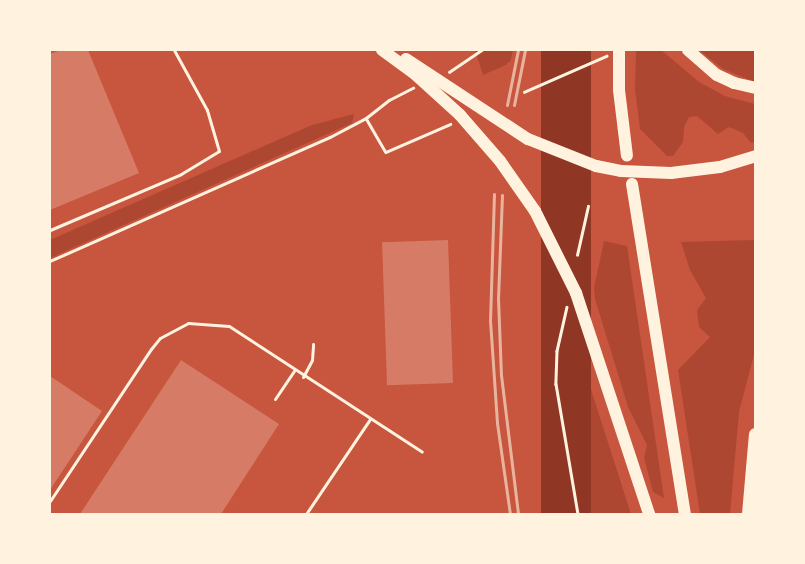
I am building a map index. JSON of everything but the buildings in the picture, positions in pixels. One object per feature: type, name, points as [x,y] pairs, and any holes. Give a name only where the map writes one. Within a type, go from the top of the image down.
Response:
[{"type":"highway","points":[[382,50],[415,74],[460,115],[500,161],[535,211],[576,293],[649,514]]},
{"type":"highway","points":[[391,50],[508,127],[555,151],[596,166],[621,171],[671,173],[720,167],[755,156]]},
{"type":"highway","points":[[619,50],[619,90],[627,156]]},
{"type":"highway","points":[[688,50],[711,71],[751,88]]},
{"type":"highway","points":[[632,184],[685,514]]},
{"type":"highway","points":[[748,514],[755,434]]},
{"type":"lane","points":[[50,230],[181,174],[220,151],[207,110],[174,50]]},
{"type":"lane","points":[[50,502],[151,349],[160,338],[188,323],[202,322],[229,326],[303,377],[422,452]]},
{"type":"lane","points":[[303,377],[312,360],[313,344]]},
{"type":"lane","points":[[275,399],[294,370]]},
{"type":"lane","points":[[306,514],[370,419]]},
{"type":"path","points":[[524,92],[608,55]]},
{"type":"path","points":[[50,261],[330,137],[366,118],[370,120],[380,146],[386,152],[454,122]]},
{"type":"path","points":[[578,255],[588,206]]},
{"type":"path","points":[[568,303],[557,351],[556,384],[578,514]]},
{"type":"shaded area","points":[[475,50],[513,50],[510,63],[483,75]]},
{"type":"shaded area","points":[[541,50],[591,50],[591,514],[541,514]]},
{"type":"shaded area","points":[[636,50],[661,50],[699,82],[725,96],[755,104],[755,142],[751,143],[743,133],[729,127],[718,134],[697,116],[689,117],[684,127],[683,142],[673,156],[667,156],[640,129],[635,89]]},
{"type":"shaded area","points":[[699,50],[755,50],[755,82],[723,69]]},
{"type":"shaded area","points":[[354,114],[352,123],[50,258],[50,240],[312,125]]},
{"type":"shaded area","points":[[755,240],[755,351],[739,412],[730,514],[700,514],[678,370],[710,337],[699,327],[697,310],[706,298],[690,270],[681,242]]},
{"type":"shaded area","points":[[604,241],[627,246],[664,498],[653,492],[644,458],[647,445],[628,407],[595,299],[594,288]]},
{"type":"shaded area","points":[[578,345],[631,514],[587,514],[562,379]]},
{"type":"pier","points":[[529,53],[523,82],[500,92],[507,63]]},
{"type":"railway","points":[[507,105],[518,50]]},
{"type":"railway","points":[[514,105],[525,50]]},
{"type":"railway","points":[[494,194],[490,320],[497,423],[510,514]]},
{"type":"railway","points":[[502,195],[498,298],[501,375],[518,514]]}]
